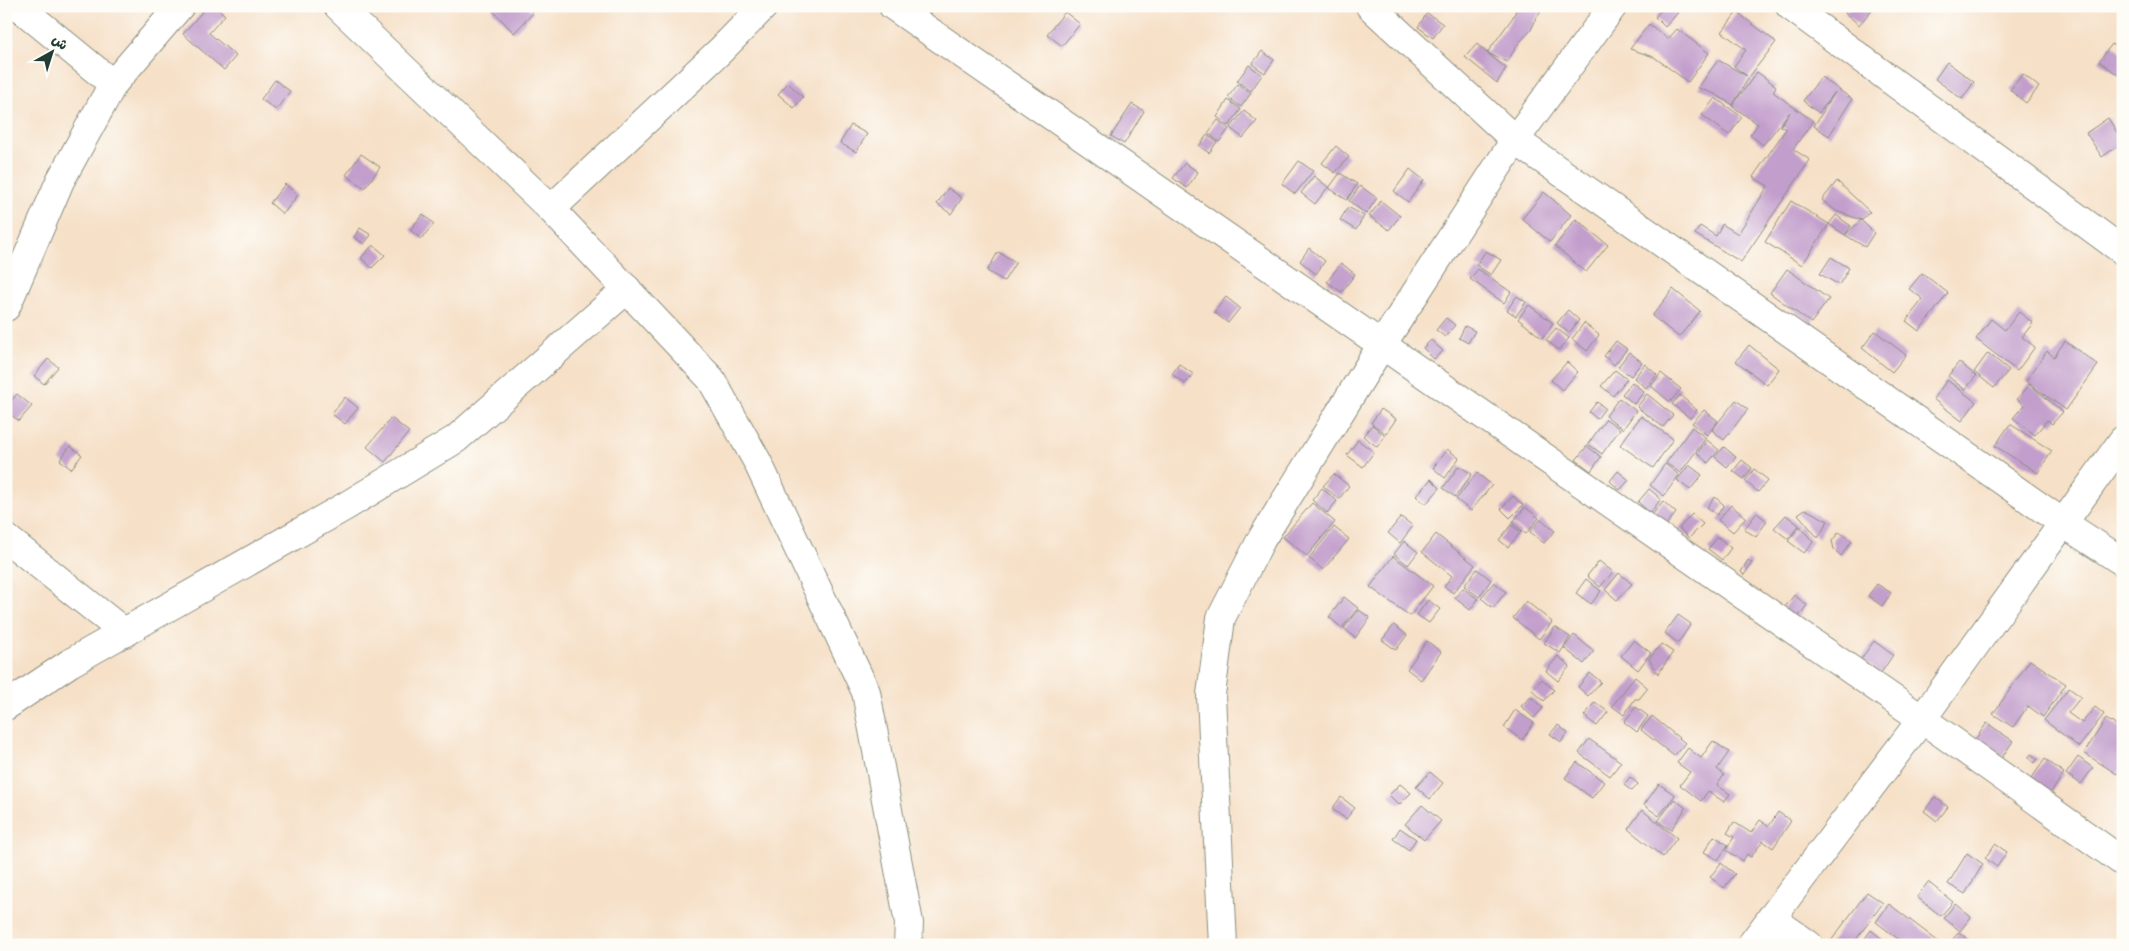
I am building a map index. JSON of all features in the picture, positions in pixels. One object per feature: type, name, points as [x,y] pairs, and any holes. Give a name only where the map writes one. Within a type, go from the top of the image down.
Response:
[{"type":"street","points":[[18,6],[113,84]]},
{"type":"street","points":[[6,307],[60,181],[113,84],[180,6]]},
{"type":"street","points":[[338,6],[551,209],[711,379],[757,461],[866,692],[909,923],[908,945]]},
{"type":"street","points":[[551,209],[764,6]]},
{"type":"street","points":[[893,6],[1383,343],[1922,719],[2123,862]]},
{"type":"street","points":[[1370,6],[1515,140],[2063,523],[2123,562]]},
{"type":"street","points":[[1223,945],[1210,695],[1221,618],[1261,540],[1383,343],[1515,140],[1613,6]]},
{"type":"street","points":[[1790,6],[2123,251]]},
{"type":"street","points":[[6,706],[70,664],[346,506],[456,439],[627,289]]},
{"type":"street","points":[[1751,945],[1922,719],[2123,440]]},
{"type":"street","points":[[6,538],[124,633]]},
{"type":"street","points":[[1771,918],[1809,945]]},
{"type":"building","points":[[207,6],[215,6],[225,15],[209,33],[236,56],[224,70],[183,34]]},
{"type":"building","points":[[496,6],[526,6],[533,13],[514,33],[492,10]]},
{"type":"building","points":[[1518,6],[1545,6],[1531,30],[1518,44],[1507,62],[1487,53],[1513,17]]},
{"type":"building","points":[[1665,6],[1684,6],[1665,27],[1655,17]]},
{"type":"building","points":[[1850,6],[1875,6],[1859,25],[1845,13]]},
{"type":"building","points":[[1065,12],[1080,24],[1062,46],[1047,34]]},
{"type":"building","points":[[1737,12],[1776,42],[1749,77],[1733,105],[1715,94],[1698,88],[1718,60],[1747,76],[1734,66],[1746,50],[1722,32]]},
{"type":"building","points":[[1427,13],[1443,24],[1433,38],[1418,27]]},
{"type":"building","points":[[1649,24],[1668,39],[1677,29],[1709,53],[1688,82],[1654,57],[1630,49]]},
{"type":"building","points":[[1477,44],[1506,68],[1497,83],[1465,57]]},
{"type":"building","points":[[2112,44],[2123,53],[2121,77],[2099,61]]},
{"type":"building","points":[[1262,51],[1274,60],[1265,73],[1252,64]]},
{"type":"building","points":[[1947,62],[1974,82],[1962,99],[1935,79]]},
{"type":"building","points":[[1249,65],[1262,75],[1251,91],[1237,81]]},
{"type":"building","points":[[1757,72],[1776,86],[1773,92],[1813,121],[1793,149],[1810,160],[1741,262],[1695,234],[1700,226],[1716,236],[1722,224],[1738,234],[1768,186],[1753,177],[1786,129],[1780,126],[1790,112],[1763,145],[1750,135],[1758,124],[1732,106]]},
{"type":"building","points":[[2023,74],[2039,87],[2026,103],[2010,90]]},
{"type":"building","points":[[1821,77],[1852,99],[1829,136],[1814,126],[1835,92],[1819,113],[1803,101]]},
{"type":"building","points":[[275,80],[290,91],[276,110],[261,99]]},
{"type":"building","points":[[788,83],[803,97],[794,108],[778,94]]},
{"type":"building","points":[[1238,84],[1251,93],[1241,107],[1228,97]]},
{"type":"building","points":[[1715,98],[1742,117],[1729,135],[1702,115]]},
{"type":"building","points":[[1228,100],[1241,109],[1229,126],[1217,117]]},
{"type":"building","points":[[1132,104],[1144,111],[1124,144],[1111,136]]},
{"type":"building","points":[[1244,111],[1257,121],[1243,138],[1230,128]]},
{"type":"building","points":[[2108,118],[2123,142],[2102,157],[2086,133]]},
{"type":"building","points":[[1218,120],[1229,129],[1219,142],[1208,133]]},
{"type":"building","points":[[851,125],[867,134],[856,152],[840,143]]},
{"type":"building","points":[[1207,135],[1217,142],[1209,153],[1199,146]]},
{"type":"building","points":[[1336,146],[1349,157],[1335,173],[1322,163]]},
{"type":"building","points":[[361,154],[380,167],[365,188],[346,175]]},
{"type":"building","points":[[1299,161],[1313,171],[1295,194],[1282,184]]},
{"type":"building","points":[[1185,163],[1198,172],[1187,188],[1173,178]]},
{"type":"building","points":[[1410,169],[1424,180],[1408,202],[1394,191]]},
{"type":"building","points":[[1340,173],[1357,184],[1347,200],[1329,188]]},
{"type":"building","points":[[1314,176],[1328,187],[1315,204],[1301,193]]},
{"type":"building","points":[[1837,181],[1870,212],[1861,220],[1836,211],[1822,200]]},
{"type":"building","points":[[285,184],[298,195],[283,214],[270,203]]},
{"type":"building","points":[[1360,186],[1377,198],[1366,214],[1349,201]]},
{"type":"building","points":[[948,188],[962,198],[951,214],[937,204]]},
{"type":"building","points":[[1544,192],[1571,215],[1550,242],[1522,219]]},
{"type":"building","points":[[1381,201],[1400,216],[1389,230],[1369,216]]},
{"type":"building","points":[[1791,201],[1829,224],[1802,265],[1765,242]]},
{"type":"building","points":[[1348,207],[1364,216],[1356,230],[1340,220]]},
{"type":"building","points":[[423,214],[434,224],[421,239],[410,230]]},
{"type":"building","points":[[1836,215],[1851,226],[1845,235],[1829,224]]},
{"type":"building","points":[[1576,219],[1608,245],[1586,272],[1555,246]]},
{"type":"building","points":[[1861,220],[1874,233],[1865,247],[1845,235]]},
{"type":"building","points":[[360,228],[371,235],[364,244],[354,237]]},
{"type":"building","points":[[373,245],[385,255],[372,268],[361,258]]},
{"type":"building","points":[[1309,248],[1325,261],[1316,274],[1300,261]]},
{"type":"building","points":[[1486,251],[1501,260],[1491,275],[1476,265]]},
{"type":"building","points":[[998,252],[1016,262],[1004,281],[987,271]]},
{"type":"building","points":[[1831,257],[1849,268],[1839,285],[1820,274]]},
{"type":"building","points":[[1341,263],[1355,274],[1342,292],[1327,282]]},
{"type":"building","points":[[1478,269],[1511,292],[1504,303],[1470,279]]},
{"type":"building","points":[[1787,269],[1829,299],[1811,323],[1770,293]]},
{"type":"building","points":[[1922,273],[1948,293],[1919,331],[1906,321],[1923,299],[1909,289]]},
{"type":"building","points":[[1673,289],[1700,311],[1679,337],[1652,316]]},
{"type":"building","points":[[1517,296],[1526,302],[1516,316],[1507,310]]},
{"type":"building","points":[[1226,297],[1240,308],[1228,323],[1214,312]]},
{"type":"building","points":[[1529,305],[1553,323],[1542,338],[1518,319]]},
{"type":"building","points":[[1568,310],[1579,320],[1569,333],[1557,323]]},
{"type":"building","points":[[2019,312],[2033,323],[2022,337],[2035,347],[2017,371],[1976,339],[1991,319],[2005,330]]},
{"type":"building","points":[[1446,318],[1455,325],[1445,337],[1436,330]]},
{"type":"building","points":[[1584,323],[1599,335],[1587,351],[1572,339]]},
{"type":"building","points":[[1465,326],[1475,331],[1468,343],[1459,338]]},
{"type":"building","points":[[1556,328],[1569,338],[1559,350],[1546,340]]},
{"type":"building","points":[[1875,331],[1906,355],[1892,372],[1862,348]]},
{"type":"building","points":[[1431,340],[1443,351],[1434,359],[1423,348]]},
{"type":"building","points":[[1616,341],[1627,349],[1614,365],[1604,356]]},
{"type":"building","points":[[2065,341],[2098,365],[2066,410],[2026,381],[2047,351],[2054,357]]},
{"type":"building","points":[[1749,345],[1779,369],[1767,385],[1736,361]]},
{"type":"building","points":[[1629,352],[1642,362],[1631,376],[1618,367]]},
{"type":"building","points":[[1988,353],[2009,370],[1994,388],[1974,372]]},
{"type":"building","points":[[48,359],[58,367],[44,384],[34,376]]},
{"type":"building","points":[[1567,362],[1578,372],[1562,390],[1551,380]]},
{"type":"building","points":[[1959,362],[1976,376],[1965,390],[1948,376]]},
{"type":"building","points":[[1179,364],[1193,374],[1185,384],[1172,374]]},
{"type":"building","points":[[1645,364],[1657,375],[1646,388],[1634,378]]},
{"type":"building","points":[[1615,370],[1627,379],[1613,396],[1601,386]]},
{"type":"building","points":[[1661,373],[1681,389],[1670,402],[1651,386]]},
{"type":"building","points":[[1947,380],[1976,402],[1962,421],[1933,399]]},
{"type":"building","points":[[1632,382],[1644,392],[1634,404],[1622,394]]},
{"type":"building","points":[[2029,384],[2063,412],[2052,424],[2047,420],[2035,435],[2013,418],[2024,405],[2017,399]]},
{"type":"building","points":[[17,394],[32,406],[19,421],[6,411],[6,407]]},
{"type":"building","points":[[1647,394],[1673,415],[1663,427],[1637,407]]},
{"type":"building","points":[[1680,395],[1697,410],[1690,418],[1672,404]]},
{"type":"building","points":[[345,397],[358,408],[345,424],[332,414]]},
{"type":"building","points":[[1619,398],[1636,411],[1623,429],[1606,416]]},
{"type":"building","points":[[1736,400],[1748,409],[1724,440],[1712,430]]},
{"type":"building","points":[[1597,402],[1605,408],[1597,419],[1589,412]]},
{"type":"building","points":[[1381,409],[1396,419],[1386,434],[1371,423]]},
{"type":"building","points":[[1704,410],[1718,421],[1707,435],[1692,423]]},
{"type":"building","points":[[1641,416],[1673,439],[1653,468],[1620,445]]},
{"type":"building","points":[[391,418],[409,432],[385,462],[367,447]]},
{"type":"building","points":[[1606,419],[1620,429],[1602,454],[1588,444]]},
{"type":"building","points":[[2010,424],[2052,451],[2038,473],[1995,446]]},
{"type":"building","points":[[1372,425],[1385,436],[1377,447],[1363,436]]},
{"type":"building","points":[[1692,427],[1706,438],[1680,473],[1666,463]]},
{"type":"building","points":[[1358,440],[1374,452],[1363,467],[1347,455]]},
{"type":"building","points":[[1707,440],[1719,450],[1708,463],[1697,453]]},
{"type":"building","points":[[70,446],[82,455],[71,469],[60,460]]},
{"type":"building","points":[[1587,446],[1601,457],[1591,471],[1576,460]]},
{"type":"building","points":[[1724,447],[1736,457],[1727,467],[1715,457]]},
{"type":"building","points":[[1447,449],[1459,458],[1445,478],[1433,468]]},
{"type":"building","points":[[1742,460],[1752,468],[1744,479],[1733,471]]},
{"type":"building","points":[[1665,464],[1679,475],[1664,496],[1650,485]]},
{"type":"building","points":[[1689,465],[1702,475],[1690,490],[1677,480]]},
{"type":"building","points":[[1459,466],[1472,474],[1455,497],[1443,488]]},
{"type":"building","points":[[1754,469],[1768,480],[1758,492],[1745,481]]},
{"type":"building","points":[[1618,471],[1629,480],[1620,490],[1610,481]]},
{"type":"building","points":[[1477,473],[1492,485],[1471,511],[1456,499]]},
{"type":"building","points":[[1334,474],[1349,486],[1339,499],[1323,486]]},
{"type":"building","points":[[1431,479],[1440,488],[1426,504],[1416,496]]},
{"type":"building","points":[[1322,488],[1337,501],[1327,513],[1312,500]]},
{"type":"building","points":[[1649,489],[1661,499],[1650,513],[1638,502]]},
{"type":"building","points":[[1513,496],[1523,505],[1510,518],[1501,509]]},
{"type":"building","points":[[1715,497],[1724,505],[1717,515],[1707,507]]},
{"type":"building","points":[[1663,501],[1676,513],[1665,526],[1652,515]]},
{"type":"building","points":[[1312,503],[1335,522],[1307,556],[1283,537]]},
{"type":"building","points":[[1731,505],[1746,518],[1733,532],[1718,520]]},
{"type":"building","points":[[1525,507],[1539,518],[1526,534],[1512,523]]},
{"type":"building","points":[[1805,509],[1828,521],[1818,538],[1798,514]]},
{"type":"building","points":[[1757,513],[1767,521],[1756,537],[1744,529]]},
{"type":"building","points":[[1692,514],[1703,524],[1689,538],[1679,528]]},
{"type":"building","points":[[1786,515],[1799,525],[1788,539],[1774,528]]},
{"type":"building","points":[[1401,517],[1413,526],[1400,543],[1388,533]]},
{"type":"building","points":[[1541,519],[1555,531],[1544,543],[1530,532]]},
{"type":"building","points":[[1511,525],[1521,532],[1508,547],[1499,540]]},
{"type":"building","points":[[1800,526],[1813,542],[1804,553],[1788,541]]},
{"type":"building","points":[[1334,527],[1349,539],[1323,570],[1309,558]]},
{"type":"building","points":[[1839,532],[1852,541],[1841,556],[1834,549],[1832,541]]},
{"type":"building","points":[[1436,534],[1475,565],[1453,593],[1444,586],[1452,576],[1422,552]]},
{"type":"building","points":[[1718,537],[1731,548],[1722,560],[1708,549]]},
{"type":"building","points":[[1404,541],[1418,552],[1408,565],[1394,554]]},
{"type":"building","points":[[1393,556],[1433,586],[1410,616],[1370,587]]},
{"type":"building","points":[[1748,560],[1752,563],[1744,575],[1741,572]]},
{"type":"building","points":[[1599,561],[1613,572],[1600,587],[1587,576]]},
{"type":"building","points":[[1477,569],[1491,580],[1479,597],[1464,586]]},
{"type":"building","points":[[1619,573],[1632,584],[1617,600],[1605,590]]},
{"type":"building","points":[[1586,579],[1601,591],[1591,604],[1576,593]]},
{"type":"building","points":[[1494,582],[1506,592],[1493,608],[1481,598]]},
{"type":"building","points":[[1877,584],[1891,593],[1882,606],[1868,596]]},
{"type":"building","points":[[1463,588],[1478,599],[1470,610],[1455,598]]},
{"type":"building","points":[[1794,595],[1807,605],[1796,620],[1783,610]]},
{"type":"building","points":[[1344,597],[1358,608],[1342,628],[1329,617]]},
{"type":"building","points":[[1428,600],[1440,609],[1429,623],[1417,615]]},
{"type":"building","points":[[1526,601],[1552,622],[1539,639],[1513,618]]},
{"type":"building","points":[[1359,610],[1370,618],[1355,638],[1344,628]]},
{"type":"building","points":[[1678,615],[1691,624],[1678,643],[1665,633]]},
{"type":"building","points":[[1394,625],[1407,635],[1396,650],[1382,640]]},
{"type":"building","points":[[1555,627],[1570,637],[1560,653],[1544,643]]},
{"type":"building","points":[[1574,635],[1594,651],[1584,664],[1564,648]]},
{"type":"building","points":[[1634,640],[1651,653],[1638,670],[1621,656]]},
{"type":"building","points":[[1427,641],[1441,652],[1421,680],[1407,669]]},
{"type":"building","points":[[1874,641],[1893,655],[1881,673],[1861,659]]},
{"type":"building","points":[[1661,644],[1673,652],[1658,674],[1649,659]]},
{"type":"building","points":[[1558,656],[1570,666],[1558,681],[1546,671]]},
{"type":"building","points":[[2030,660],[2066,684],[2043,717],[2028,706],[2013,727],[1993,714]]},
{"type":"building","points":[[1590,673],[1601,682],[1588,696],[1578,687]]},
{"type":"building","points":[[1635,677],[1648,688],[1639,699],[1635,699],[1624,715],[1612,706]]},
{"type":"building","points":[[1542,679],[1554,690],[1544,701],[1532,690]]},
{"type":"building","points":[[2069,688],[2081,697],[2068,713],[2082,723],[2095,707],[2104,714],[2079,747],[2044,720]]},
{"type":"building","points":[[1531,697],[1543,708],[1534,718],[1521,706]]},
{"type":"building","points":[[1595,702],[1608,712],[1597,726],[1584,716]]},
{"type":"building","points":[[1636,707],[1648,716],[1637,732],[1624,722]]},
{"type":"building","points":[[1515,710],[1534,723],[1522,740],[1504,727]]},
{"type":"building","points":[[1652,716],[1685,743],[1674,756],[1641,730]]},
{"type":"building","points":[[2106,719],[2119,727],[2123,725],[2123,765],[2117,774],[2084,753]]},
{"type":"building","points":[[1987,723],[2013,741],[2001,759],[1974,741]]},
{"type":"building","points":[[1558,725],[1568,733],[1561,742],[1550,734]]},
{"type":"building","points":[[1589,739],[1621,762],[1610,776],[1579,753]]},
{"type":"building","points":[[1713,741],[1729,752],[1717,769],[1724,775],[1717,785],[1730,794],[1724,802],[1708,791],[1701,801],[1680,785],[1690,772],[1677,763],[1688,748],[1701,758]]},
{"type":"building","points":[[2031,754],[2038,759],[2034,763],[2028,758]]},
{"type":"building","points":[[2078,757],[2093,768],[2081,784],[2066,774]]},
{"type":"building","points":[[2045,759],[2064,773],[2051,793],[2031,779]]},
{"type":"building","points":[[1577,762],[1604,782],[1592,798],[1565,778]]},
{"type":"building","points":[[1430,772],[1443,783],[1430,799],[1416,787]]},
{"type":"building","points":[[1630,777],[1638,784],[1632,791],[1624,785]]},
{"type":"building","points":[[1400,784],[1411,793],[1399,805],[1389,795]]},
{"type":"building","points":[[1659,784],[1675,795],[1659,816],[1644,805]]},
{"type":"building","points":[[1341,797],[1355,808],[1346,819],[1332,809]]},
{"type":"building","points":[[1935,797],[1948,807],[1937,821],[1924,811]]},
{"type":"building","points":[[1674,799],[1686,808],[1671,830],[1658,821]]},
{"type":"building","points":[[1422,805],[1441,821],[1424,840],[1405,824]]},
{"type":"building","points":[[1642,810],[1677,838],[1663,857],[1628,829]]},
{"type":"building","points":[[1778,812],[1791,821],[1773,848],[1763,841],[1751,857],[1747,854],[1743,861],[1726,850],[1734,837],[1727,833],[1734,822],[1751,833],[1760,820],[1769,826]]},
{"type":"building","points":[[1400,828],[1416,839],[1409,850],[1393,839]]},
{"type":"building","points":[[1714,836],[1728,845],[1718,860],[1704,852]]},
{"type":"building","points":[[1995,844],[2007,852],[1997,867],[1985,858]]},
{"type":"building","points":[[1967,853],[1983,864],[1965,894],[1948,884]]},
{"type":"building","points":[[1721,863],[1735,874],[1724,888],[1710,877]]},
{"type":"building","points":[[1928,882],[1953,902],[1941,916],[1917,897]]},
{"type":"building","points":[[1867,892],[1883,903],[1852,945],[1828,945]]},
{"type":"building","points":[[1889,904],[1939,942],[1937,945],[1906,945],[1876,922]]},
{"type":"building","points":[[1955,904],[1971,917],[1960,931],[1944,918]]},
{"type":"building","points":[[1871,930],[1890,945],[1860,945]]},
{"type":"building","points":[[1959,932],[1975,945],[1948,945]]}]
